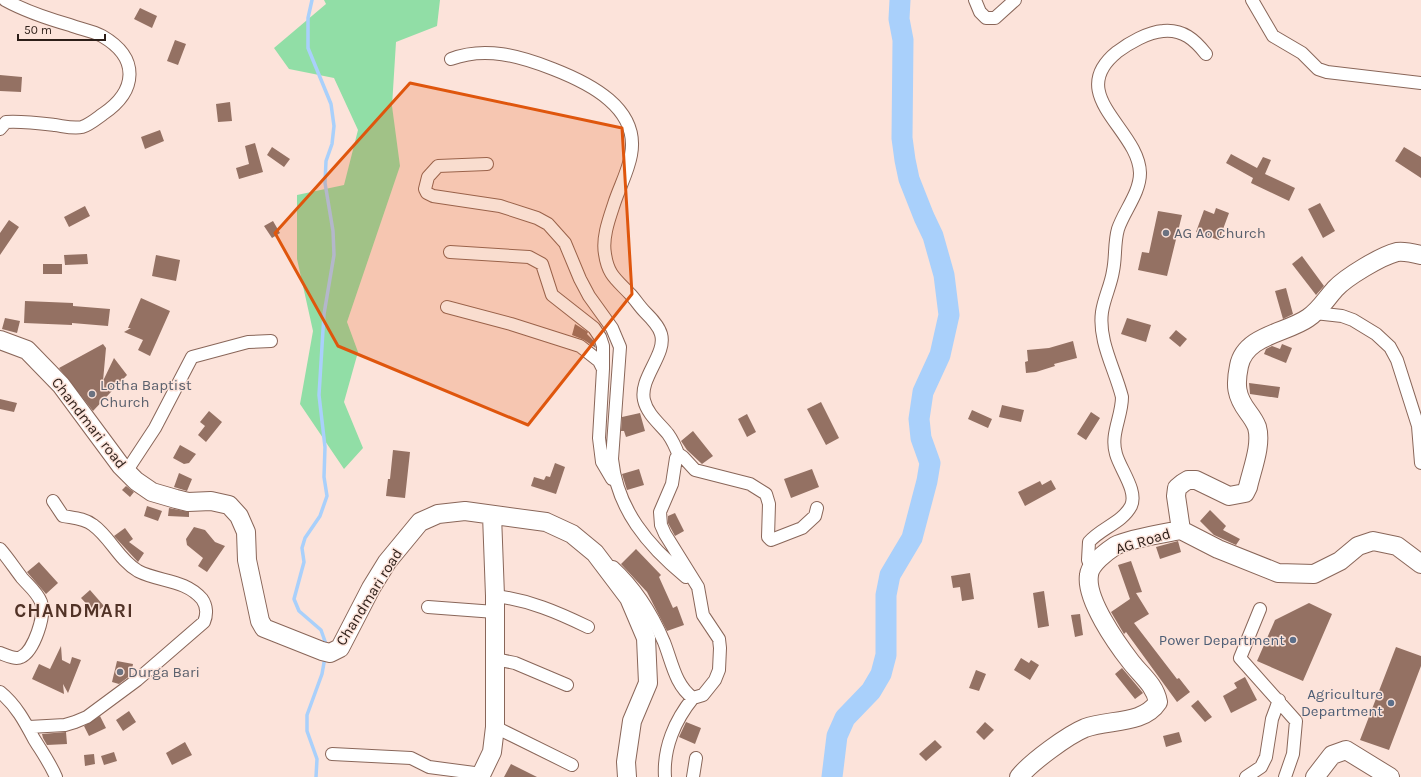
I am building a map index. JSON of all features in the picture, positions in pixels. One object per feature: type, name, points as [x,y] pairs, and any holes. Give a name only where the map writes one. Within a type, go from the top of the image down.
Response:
[{"type":"main road","points":[[1181,530],[1176,496],[1177,488],[1183,482],[1188,480],[1196,480],[1229,496],[1245,493],[1248,487],[1258,442],[1258,433],[1253,419],[1241,402],[1236,387],[1239,364],[1246,352],[1275,332],[1302,322],[1315,313],[1346,278],[1360,270],[1397,252],[1408,252],[1421,255]]},
{"type":"main road","name":"Chandmari road","points":[[0,340],[27,350],[61,385],[126,472],[136,481],[152,492],[182,500],[211,501],[228,505],[239,516],[246,532],[247,560],[260,620],[264,628],[280,636],[294,639],[322,651],[330,653],[340,648],[367,594],[386,562],[420,522],[438,514],[466,511],[546,522],[572,534],[595,553],[629,598],[646,638],[648,683],[632,721],[626,762],[627,777]]},
{"type":"main road","points":[[481,776],[492,752],[495,727],[495,604],[492,515]]},
{"type":"main road","name":"AG Road","points":[[1091,568],[1116,546],[1181,530],[1218,549],[1278,573],[1314,574],[1340,562],[1358,546],[1373,541],[1397,546],[1421,564]]},
{"type":"main road","points":[[1020,777],[1030,764],[1085,728],[1119,722],[1149,712],[1158,702],[1157,694],[1152,686],[1115,641],[1101,618],[1091,590],[1089,576],[1091,568]]},
{"type":"main road","points":[[1314,777],[1332,755],[1346,750],[1390,777]]},
{"type":"street","points":[[0,128],[6,122],[74,128],[87,125],[112,108],[122,97],[128,85],[130,73],[129,62],[120,49],[100,35],[61,23],[5,0]]},
{"type":"street","points":[[975,0],[980,12],[986,18],[995,18],[1015,0]]},
{"type":"street","points":[[1252,0],[1273,36],[1302,53],[1318,69],[1328,72],[1421,83]]},
{"type":"street","points":[[1091,568],[1088,560],[1089,542],[1123,516],[1132,504],[1132,491],[1120,467],[1114,445],[1114,433],[1120,412],[1122,397],[1101,328],[1102,312],[1114,270],[1115,241],[1118,228],[1132,200],[1140,175],[1139,159],[1100,98],[1098,86],[1100,74],[1104,66],[1124,47],[1141,38],[1162,31],[1174,31],[1188,36],[1196,42],[1206,54]]},
{"type":"street","points":[[451,59],[464,54],[490,53],[532,61],[575,78],[600,92],[623,115],[630,133],[631,155],[610,217],[604,252],[610,274],[652,320],[661,333],[662,343],[644,389],[644,400],[651,413],[673,441],[679,456],[683,457],[695,470],[750,484],[766,494],[769,504],[768,537],[770,540],[802,528],[813,519],[817,508]]},
{"type":"street","points":[[487,164],[438,166],[428,177],[425,189],[427,193],[433,196],[500,206],[537,218],[548,224],[565,243],[580,279],[589,296],[612,328],[620,347],[612,459],[614,474],[622,498]]},
{"type":"street","points":[[450,252],[529,257],[542,264],[545,270],[548,286],[552,294],[594,328],[603,346],[599,438],[602,462],[633,521],[652,545],[694,582]]},
{"type":"street","points":[[447,307],[511,324],[580,346],[599,361],[603,369]]},
{"type":"street","points":[[1315,313],[1342,316],[1353,320],[1376,334],[1390,347],[1397,360],[1418,426],[1421,463]]},
{"type":"street","points":[[126,472],[166,408],[188,361],[192,357],[248,342],[271,341]]},
{"type":"street","points":[[665,777],[666,755],[670,740],[680,716],[693,698],[703,695],[708,690],[715,680],[721,660],[719,639],[703,615],[698,587],[664,534],[659,518],[672,484],[674,464],[679,456]]},
{"type":"street","points":[[29,727],[65,725],[87,717],[137,680],[176,648],[204,622],[206,616],[206,606],[202,599],[197,595],[178,582],[161,580],[137,570],[120,555],[93,525],[75,518],[63,516],[53,501]]},
{"type":"street","points":[[0,549],[21,577],[35,591],[42,603],[43,615],[34,640],[28,650],[21,657],[16,658],[0,653]]},
{"type":"street","points":[[595,553],[620,572],[640,596],[664,642],[675,674],[683,689],[693,698]]},
{"type":"street","points":[[428,607],[529,602],[552,610],[588,628]]},
{"type":"street","points":[[1260,609],[1240,658],[1279,700],[1296,721],[1293,754],[1285,777]]},
{"type":"street","points":[[495,659],[515,663],[567,685]]},
{"type":"street","points":[[0,692],[15,707],[29,727],[34,739],[51,765],[56,777]]},
{"type":"street","points":[[1246,777],[1261,767],[1266,757],[1272,719],[1279,700]]},
{"type":"street","points":[[495,727],[572,765]]},
{"type":"street","points":[[332,754],[410,758],[429,767],[481,776]]},
{"type":"street","points":[[693,777],[696,758]]},
{"type":"highlighted area","points":[[410,83],[622,128],[632,294],[528,425],[338,346],[275,233]]},
{"type":"green space","points":[[324,0],[440,0],[437,26],[396,42],[392,106],[400,166],[347,322],[358,352],[344,402],[363,448],[344,469],[300,404],[313,331],[297,259],[297,195],[344,185],[358,130],[334,78],[289,69],[274,48],[326,4]]},
{"type":"building","points":[[140,8],[157,16],[152,28],[134,19]]},
{"type":"building","points":[[175,40],[186,44],[178,65],[167,61]]},
{"type":"building","points":[[0,75],[22,77],[21,92],[0,91]]},
{"type":"building","points":[[230,102],[232,121],[218,122],[216,104]]},
{"type":"building","points":[[160,130],[164,141],[145,149],[141,137]]},
{"type":"building","points":[[255,143],[263,172],[239,179],[236,168],[249,164],[245,146]]},
{"type":"building","points":[[272,147],[290,159],[284,167],[267,155]]},
{"type":"building","points":[[1404,147],[1421,157],[1421,178],[1395,161]]},
{"type":"building","points":[[1231,154],[1257,168],[1263,157],[1271,160],[1265,174],[1295,188],[1289,201],[1251,183],[1253,178],[1226,163]]},
{"type":"building","points":[[1320,203],[1335,231],[1323,238],[1308,209]]},
{"type":"building","points":[[85,206],[90,216],[69,227],[64,217]]},
{"type":"building","points":[[1216,208],[1229,213],[1219,240],[1196,232],[1204,210],[1214,214]]},
{"type":"building","name":"AG Ao Church","points":[[1158,211],[1182,215],[1167,276],[1138,270],[1142,252],[1149,253]]},
{"type":"building","points":[[9,220],[19,227],[0,255],[0,233]]},
{"type":"building","points":[[273,221],[280,233],[272,238],[264,226]]},
{"type":"building","points":[[87,254],[88,264],[65,265],[64,255]]},
{"type":"building","points":[[156,255],[180,260],[176,281],[152,276]]},
{"type":"building","points":[[1302,256],[1324,286],[1316,295],[1292,264]]},
{"type":"building","points":[[43,264],[62,264],[62,274],[43,274]]},
{"type":"building","points":[[1286,288],[1293,314],[1283,319],[1275,291]]},
{"type":"building","points":[[141,298],[170,311],[150,356],[138,350],[143,340],[124,332],[131,328],[128,328]]},
{"type":"building","points":[[25,301],[73,303],[73,306],[110,309],[108,326],[72,323],[72,325],[24,323]]},
{"type":"building","points":[[5,318],[20,321],[17,333],[2,329]]},
{"type":"building","points":[[1127,318],[1151,325],[1146,342],[1121,334]]},
{"type":"building","points":[[575,324],[588,332],[587,334],[593,340],[596,348],[584,340],[572,335]]},
{"type":"building","points":[[1176,330],[1187,339],[1180,347],[1169,338]]},
{"type":"building","points":[[1073,341],[1077,358],[1054,364],[1055,366],[1036,372],[1026,373],[1025,362],[1028,361],[1027,350],[1049,348]]},
{"type":"building","name":"Lotha Baptist Church","points":[[103,344],[106,348],[103,381],[114,358],[127,375],[93,411],[59,368]]},
{"type":"building","points":[[1282,344],[1292,348],[1286,363],[1264,354],[1266,349],[1272,346],[1280,349]]},
{"type":"building","points":[[1249,383],[1280,387],[1278,398],[1250,394]]},
{"type":"building","points":[[0,399],[17,403],[14,412],[0,409]]},
{"type":"building","points":[[821,402],[839,438],[826,445],[807,409]]},
{"type":"building","points":[[1002,405],[1024,410],[1021,422],[999,417]]},
{"type":"building","points":[[972,410],[992,419],[988,428],[968,419]]},
{"type":"building","points":[[209,411],[222,422],[206,442],[198,435],[205,426],[200,422]]},
{"type":"building","points":[[1091,412],[1100,418],[1086,440],[1077,434]]},
{"type":"building","points":[[640,413],[645,431],[626,437],[624,431],[621,431],[622,417]]},
{"type":"building","points":[[747,414],[756,432],[747,437],[738,419]]},
{"type":"building","points":[[693,431],[713,456],[702,464],[687,450],[681,441]]},
{"type":"building","points":[[180,445],[196,454],[189,463],[184,464],[173,458]]},
{"type":"building","points":[[393,450],[410,452],[405,498],[386,496],[388,479],[390,479]]},
{"type":"building","points":[[555,463],[565,467],[556,494],[531,486],[534,477],[544,480],[546,476],[550,477]]},
{"type":"building","points":[[639,469],[644,485],[627,490],[622,474]]},
{"type":"building","points":[[812,469],[819,487],[791,498],[784,479]]},
{"type":"building","points":[[179,473],[192,479],[187,491],[174,487]]},
{"type":"building","points":[[1051,480],[1056,489],[1025,506],[1018,492],[1040,481],[1042,485]]},
{"type":"building","points":[[126,486],[134,492],[130,497],[122,490]]},
{"type":"building","points":[[147,506],[162,511],[158,521],[144,516]]},
{"type":"building","points":[[169,508],[189,512],[189,517],[168,516]]},
{"type":"building","points":[[1210,510],[1226,526],[1223,530],[1240,539],[1236,545],[1214,535],[1200,521]]},
{"type":"building","points":[[675,513],[684,531],[675,536],[668,523],[668,516]]},
{"type":"building","points":[[194,527],[205,530],[215,542],[225,546],[207,572],[198,566],[203,558],[187,545],[186,539]]},
{"type":"building","points":[[125,528],[133,539],[129,542],[144,553],[138,562],[114,536]]},
{"type":"building","points":[[1178,541],[1181,552],[1160,559],[1156,547]]},
{"type":"building","points":[[636,549],[661,575],[659,577],[673,608],[677,606],[684,625],[667,631],[647,592],[621,564]]},
{"type":"building","points":[[1131,561],[1142,592],[1136,593],[1149,614],[1134,623],[1177,679],[1179,678],[1190,692],[1177,702],[1126,632],[1124,634],[1111,612],[1130,599],[1118,565]]},
{"type":"building","points":[[39,562],[58,583],[46,594],[27,572]]},
{"type":"building","points":[[970,573],[974,599],[962,601],[960,587],[953,588],[951,576]]},
{"type":"building","points":[[90,590],[104,606],[95,613],[81,598]]},
{"type":"building","points":[[1044,591],[1049,626],[1038,628],[1033,593]]},
{"type":"building","name":"Power Department","points":[[1309,603],[1332,614],[1303,681],[1257,661],[1275,620]]},
{"type":"building","points":[[1080,614],[1083,635],[1075,637],[1071,615]]},
{"type":"building","points":[[61,646],[62,660],[70,664],[72,657],[81,660],[68,693],[63,684],[64,694],[32,679],[39,664],[50,669]]},
{"type":"building","name":"Agriculture Department","points":[[1396,647],[1421,656],[1421,666],[1389,750],[1360,740]]},
{"type":"building","points":[[1021,658],[1029,663],[1031,660],[1039,665],[1030,680],[1014,670]]},
{"type":"building","points":[[117,661],[133,664],[131,675],[119,684],[112,682]]},
{"type":"building","points":[[1122,668],[1143,693],[1135,699],[1115,674]]},
{"type":"building","points":[[976,670],[986,674],[979,691],[969,688]]},
{"type":"building","points":[[1245,677],[1257,700],[1231,713],[1223,696],[1237,688],[1234,683]]},
{"type":"building","points":[[1198,700],[1212,717],[1205,722],[1191,706]]},
{"type":"building","points":[[129,711],[136,722],[123,731],[116,720]]},
{"type":"building","points":[[100,716],[106,728],[89,736],[84,726]]},
{"type":"building","points":[[686,722],[701,728],[695,744],[679,737]]},
{"type":"building","points":[[985,722],[994,730],[984,740],[976,732]]},
{"type":"building","points":[[66,732],[67,744],[47,745],[42,734]]},
{"type":"building","points":[[1179,732],[1182,742],[1166,747],[1163,736]]},
{"type":"building","points":[[935,740],[942,747],[926,761],[919,754]]},
{"type":"building","points":[[185,742],[192,755],[172,765],[166,753]]},
{"type":"building","points":[[114,752],[117,761],[104,765],[101,756]]},
{"type":"building","points":[[94,754],[95,764],[85,766],[84,755]]},
{"type":"building","points":[[511,764],[537,777],[504,777]]},
{"type":"waterway","points":[[312,0],[308,18],[308,48],[331,104],[334,126],[332,144],[326,161],[325,183],[333,231],[334,255],[324,314],[319,395],[325,447],[324,477],[327,496],[320,516],[305,538],[302,548],[304,562],[294,599],[299,611],[321,630],[327,647]]},
{"type":"waterway","points":[[832,777],[837,736],[845,718],[871,691],[881,674],[886,655],[886,595],[890,575],[912,538],[927,481],[930,463],[921,438],[919,419],[923,392],[940,355],[949,315],[944,275],[933,236],[909,179],[905,160],[902,138],[903,40],[899,19],[900,0]]},
{"type":"waterway","points":[[316,777],[317,759],[307,731],[307,715],[322,674],[325,657]]},
{"type":"place","name":"AG Ao Church","points":[[1166,233]]},
{"type":"place","name":"Lotha Baptist Church","points":[[92,394]]},
{"type":"place","name":"Power Department","points":[[1293,640]]},
{"type":"place","name":"Durga Bari","points":[[120,672]]},
{"type":"place","name":"Agriculture Department","points":[[1391,703]]},
{"type":"district","name":"CHANDMARI","points":[[74,610]]}]
